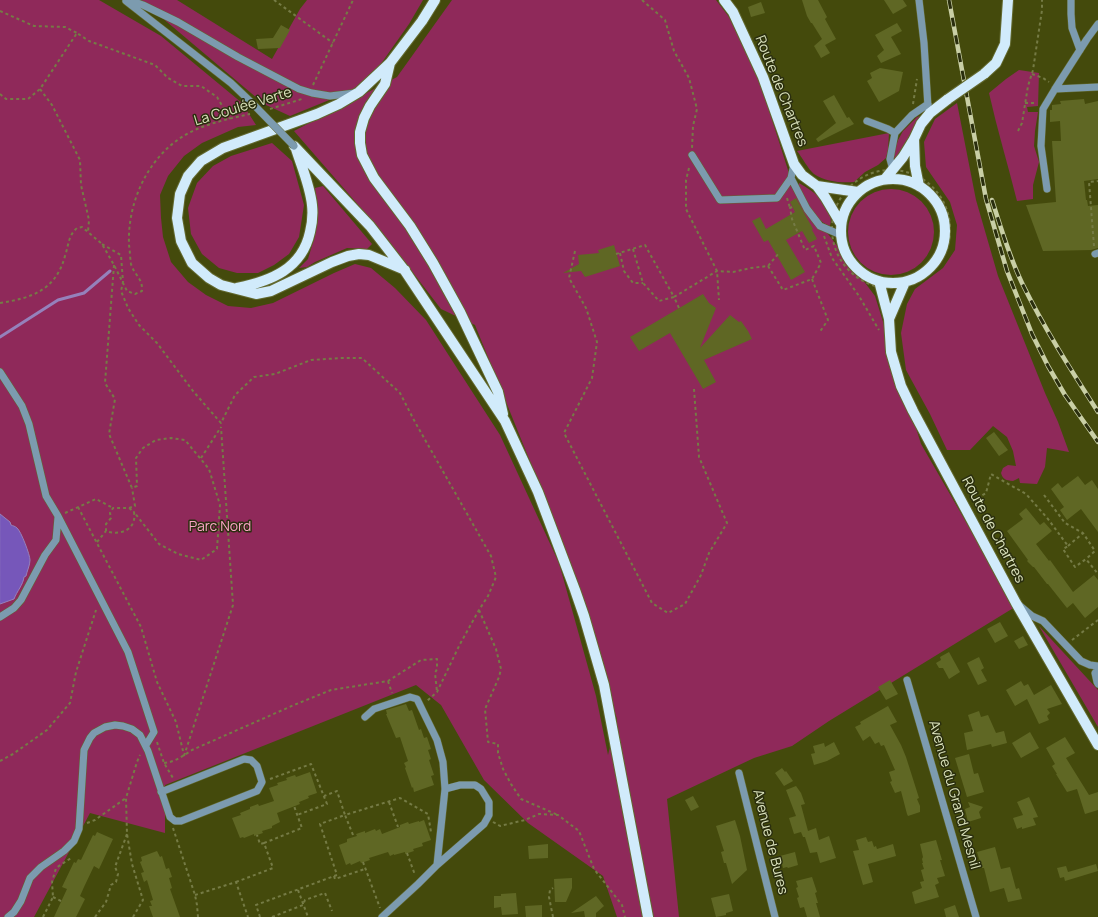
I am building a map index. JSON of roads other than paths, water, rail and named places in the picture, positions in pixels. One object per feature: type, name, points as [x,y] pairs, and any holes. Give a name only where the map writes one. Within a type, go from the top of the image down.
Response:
[{"type":"main road","points":[[405,270],[369,255],[359,254],[348,256],[332,262],[271,291],[256,294],[221,285],[209,278],[192,263],[180,241],[176,218],[180,194],[188,176],[201,161],[223,148],[317,114],[339,104],[359,92],[390,63],[422,21],[435,0]]},
{"type":"main road","name":"Route de Chartres","points":[[724,0],[733,12],[763,77],[794,164],[802,175],[817,186],[826,197],[841,224]]},
{"type":"main road","points":[[885,179],[903,157],[914,139],[929,108],[948,99],[984,74],[996,63],[1005,44],[1008,0]]},
{"type":"main road","points":[[390,63],[385,84],[370,106],[364,118],[360,132],[362,155],[374,178],[410,226],[433,263],[460,312],[498,392],[505,421]]},
{"type":"main road","points":[[914,139],[915,166],[918,181],[930,194],[938,206],[943,218],[945,232],[943,246],[929,269],[918,277],[904,284],[880,284],[865,275],[853,264],[836,233],[850,201],[858,192],[870,184],[885,179],[918,181]]},
{"type":"main road","points":[[234,288],[266,281],[282,273],[291,267],[302,254],[308,241],[312,225],[310,191],[294,146]]},
{"type":"main road","points":[[294,146],[370,226],[405,270],[505,421],[538,492],[564,558],[584,616],[604,685],[648,917]]},
{"type":"main road","name":"Route de Chartres","points":[[817,186],[858,192]]},
{"type":"main road","name":"Route de Chartres","points":[[880,284],[890,319],[891,352],[901,386],[1016,603],[1098,745]]},
{"type":"main road","name":"Route de Chartres","points":[[890,319],[904,284]]},
{"type":"street","points":[[125,0],[231,83],[294,146]]},
{"type":"street","points":[[129,0],[143,4],[299,89],[330,96],[359,92]]},
{"type":"street","points":[[893,170],[890,159],[895,133],[912,115],[929,108],[919,0]]},
{"type":"street","points":[[1072,0],[1072,28],[1080,50]]},
{"type":"street","points":[[1047,190],[1041,146],[1043,109],[1054,89],[1098,24]]},
{"type":"street","points":[[1054,89],[1098,86]]},
{"type":"street","points":[[867,121],[895,133]]},
{"type":"street","points":[[692,155],[720,200],[777,198],[792,178],[794,164]]},
{"type":"street","points":[[792,178],[807,209],[820,226],[836,233]]},
{"type":"street","points":[[0,372],[22,406],[29,424],[46,496],[58,516],[128,652],[154,732],[146,745]]},
{"type":"street","points":[[0,617],[14,608],[21,600],[45,555],[56,540],[58,516]]},
{"type":"street","points":[[1016,603],[1032,616],[1043,621],[1081,660],[1098,668],[1095,673],[1098,684]]},
{"type":"street","name":"Avenue du Grand Mesnil","points":[[907,680],[976,917]]},
{"type":"street","points":[[365,717],[374,709],[410,697],[418,699],[439,747],[443,762],[445,789],[437,865]]},
{"type":"street","points":[[8,917],[14,912],[30,878],[41,867],[64,851],[74,841],[79,825],[84,750],[90,738],[98,730],[115,725],[132,729],[140,735],[146,745],[161,792],[170,817],[175,821],[181,821],[257,791],[262,782],[257,766],[251,760],[244,759],[161,792]]},
{"type":"street","name":"Avenue de Bures","points":[[739,773],[775,917]]},
{"type":"street","points":[[382,917],[437,865],[484,824],[489,815],[489,802],[481,789],[475,785],[460,785],[445,789]]},
{"type":"waterway","points":[[0,337],[58,300],[84,293],[110,271]]},
{"type":"railway","points":[[949,0],[986,199],[1007,271],[1032,334],[1048,366],[1065,395],[1098,442]]},
{"type":"railway","points":[[992,200],[1009,252],[1030,300],[1068,365],[1098,412]]},
{"type":"park label","name":"Parc Nord","points":[[220,527]]}]
